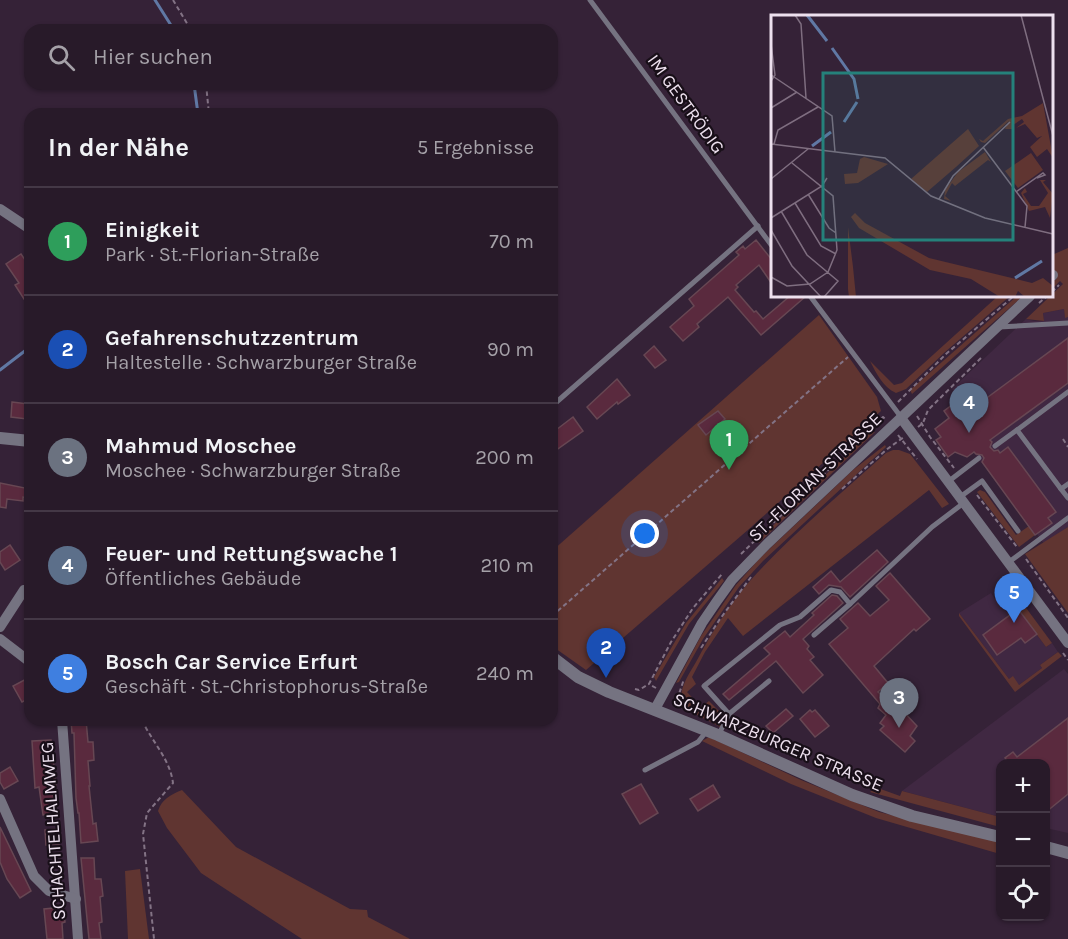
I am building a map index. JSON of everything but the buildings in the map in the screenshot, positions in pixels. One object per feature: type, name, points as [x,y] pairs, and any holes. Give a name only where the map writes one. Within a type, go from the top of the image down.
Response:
[{"type":"street","points":[[0,210],[24,225]]},
{"type":"street","name":"ST.-FLORIAN-STRASSE","points":[[655,710],[702,624],[732,580],[995,328],[1035,299]]},
{"type":"street","points":[[901,418],[1068,643]]},
{"type":"street","points":[[0,438],[24,440]]},
{"type":"street","points":[[0,627],[24,590]]},
{"type":"street","points":[[0,639],[24,657]]},
{"type":"street","name":"SCHWARZBURGER STRASSE","points":[[558,662],[578,677],[609,692],[713,733],[828,786],[912,816],[996,836]]},
{"type":"street","name":"SCHACHTELHALMWEG","points":[[62,726],[78,939]]},
{"type":"street","points":[[0,799],[34,876],[49,891],[75,899]]},
{"type":"street","points":[[1050,848],[1068,853]]},
{"type":"lane","name":"IM GESTRÖDIG","points":[[590,0],[771,245]]},
{"type":"lane","points":[[558,401],[758,226]]},
{"type":"lane","points":[[811,297],[901,418]]},
{"type":"lane","points":[[995,328],[1068,323]]},
{"type":"lane","points":[[995,446],[1068,392]]},
{"type":"lane","points":[[1017,430],[1068,498]]},
{"type":"lane","points":[[949,481],[979,458]]},
{"type":"lane","points":[[814,635],[982,481],[1018,531]]},
{"type":"lane","points":[[1061,489],[1068,484]]},
{"type":"lane","points":[[1008,562],[1068,518]]},
{"type":"lane","points":[[729,714],[704,686],[780,626],[800,617],[831,591],[840,592],[849,604]]},
{"type":"lane","points":[[645,770],[722,730],[729,714],[769,681]]},
{"type":"path","points":[[173,0],[187,24]]},
{"type":"path","points":[[207,90],[208,108]]},
{"type":"path","points":[[883,417],[946,354],[1013,297]]},
{"type":"path","points":[[558,611],[853,352]]},
{"type":"path","points":[[841,490],[886,450],[923,423],[928,410],[988,352]]},
{"type":"path","points":[[903,396],[958,474]]},
{"type":"path","points":[[711,438],[722,429],[742,450]]},
{"type":"path","points":[[1063,439],[1068,447]]},
{"type":"path","points":[[972,489],[1068,618]]},
{"type":"path","points":[[701,649],[744,585],[758,570]]},
{"type":"path","points":[[1003,598],[1013,612]]},
{"type":"path","points":[[678,697],[685,678]]},
{"type":"path","points":[[144,726],[162,752],[173,783],[147,813],[143,834],[154,939]]},
{"type":"shaded area","points":[[1068,248],[1068,317],[1065,318],[1064,309],[1043,313],[1044,321],[1026,319],[1049,297],[1053,297],[1053,293],[1063,284],[1060,281],[1053,288],[1053,282],[1057,278],[1053,272],[1053,255]]},
{"type":"shaded area","points":[[997,297],[1009,297],[906,389],[896,393],[887,387],[870,361],[894,385],[902,383]]},
{"type":"shaded area","points":[[1016,297],[1022,297],[912,394],[910,390]]},
{"type":"shaded area","points":[[1064,309],[1065,317],[1068,317],[1068,527],[1044,544],[967,443],[948,457],[936,440],[941,437],[935,429],[949,418],[944,411],[960,399],[952,389],[1026,319],[1044,321],[1043,313]]},
{"type":"shaded area","points":[[819,315],[877,397],[881,411],[586,670],[558,650],[558,546]]},
{"type":"shaded area","points":[[870,432],[875,432],[759,543],[757,541]]},
{"type":"shaded area","points":[[885,445],[886,447],[763,561],[739,587],[703,639],[679,682],[676,683],[701,636],[736,585],[760,558],[853,470]]},
{"type":"shaded area","points":[[893,450],[910,454],[949,504],[942,508],[929,490],[743,636],[728,618],[705,652],[692,677],[696,684],[687,692],[701,707],[709,701],[723,715],[724,720],[720,727],[684,708],[681,697],[687,678],[727,610],[741,591],[798,532],[886,453]]},
{"type":"shaded area","points":[[980,490],[985,492],[1016,535],[1029,526],[1035,535],[1019,547],[977,492]]},
{"type":"shaded area","points":[[1068,527],[1068,613],[1025,554]]},
{"type":"shaded area","points":[[722,578],[724,581],[689,624],[656,681],[654,677],[686,623]]},
{"type":"shaded area","points":[[1011,587],[1015,593],[1010,598],[1046,647],[1052,643],[1058,652],[1040,665],[1042,668],[1019,685],[1009,679],[959,613],[991,593],[995,599]]},
{"type":"shaded area","points":[[1015,593],[1052,643],[1046,647],[1009,597]]},
{"type":"shaded area","points":[[959,613],[1009,679],[1013,676],[1019,685],[1042,668],[1040,665],[1058,652],[1062,656],[1015,692]]},
{"type":"shaded area","points":[[1064,669],[1068,674],[1068,833],[1050,829],[1050,759],[996,759],[996,816],[902,791]]},
{"type":"shaded area","points":[[709,737],[801,780],[879,812],[996,841],[996,853],[876,818],[791,784],[702,741]]},
{"type":"shaded area","points":[[875,787],[900,796],[902,791],[996,816],[996,826],[870,792]]},
{"type":"shaded area","points":[[182,790],[236,847],[350,909],[367,910],[368,917],[410,939],[302,939],[201,873],[167,828],[158,811],[167,798]]},
{"type":"shaded area","points":[[140,869],[149,939],[128,939],[125,871]]},
{"type":"waterway","points":[[155,0],[170,24]]},
{"type":"waterway","points":[[195,90],[197,108]]},
{"type":"waterway","points":[[0,370],[24,352]]},
{"type":"place","name":"Feuer- und Rettungswache 1","points":[[969,433]]},
{"type":"place","name":"Einigkeit","points":[[729,470]]},
{"type":"place","name":"Bosch Car Service Erfurt","points":[[1014,623]]},
{"type":"place","name":"Gefahrenschutzzentrum","points":[[606,678]]},
{"type":"place","name":"Mahmud Moschee","points":[[899,728]]}]
